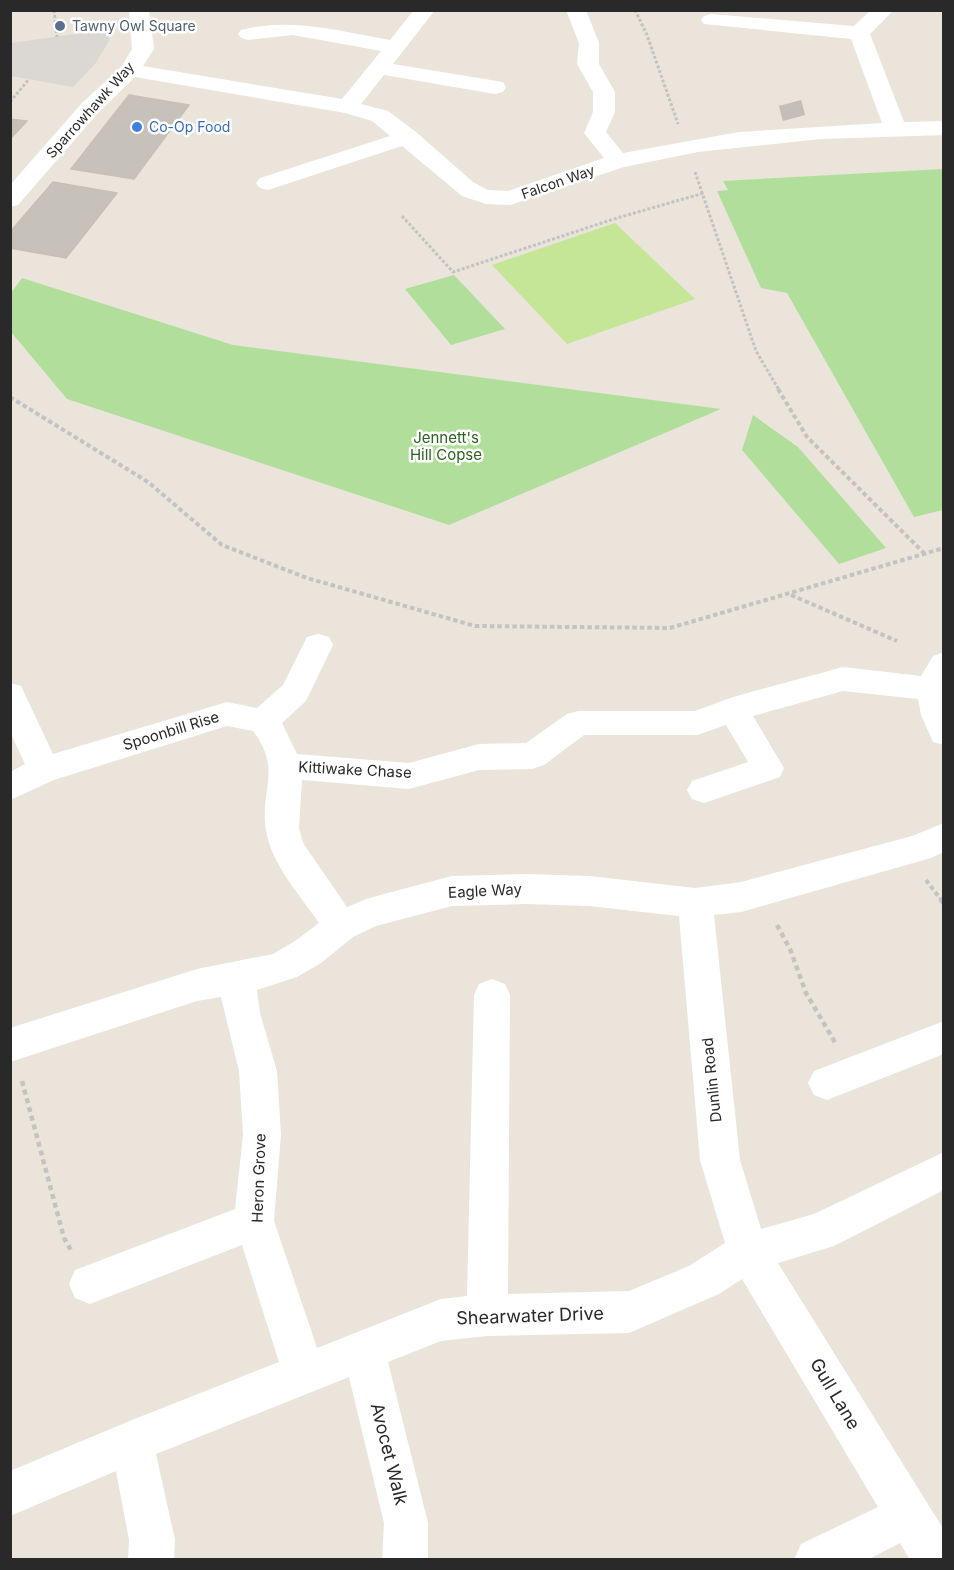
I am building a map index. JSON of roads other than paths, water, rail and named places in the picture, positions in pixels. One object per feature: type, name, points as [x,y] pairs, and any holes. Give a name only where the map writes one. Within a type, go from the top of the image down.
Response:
[{"type":"street","name":"Sparrowhawk Way","points":[[10,200],[90,108],[130,70],[144,49],[139,10]]},
{"type":"street","points":[[347,107],[425,10]]},
{"type":"street","points":[[576,10],[589,43],[588,64],[604,92],[603,112],[596,133],[618,161]]},
{"type":"street","points":[[711,20],[859,33],[884,10]]},
{"type":"street","points":[[248,34],[293,29],[394,47]]},
{"type":"street","points":[[859,33],[896,129]]},
{"type":"street","points":[[377,68],[495,87]]},
{"type":"street","name":"Falcon Way","points":[[130,70],[347,107],[380,116],[408,137],[465,187],[478,196],[486,197],[510,198],[618,161],[797,126],[944,128]]},
{"type":"street","points":[[217,106],[233,88]]},
{"type":"street","points":[[288,203],[262,177],[408,137]]},
{"type":"street","points":[[318,645],[295,693],[263,722],[270,730],[286,766],[282,828],[287,847],[340,926]]},
{"type":"street","points":[[938,676],[932,703],[944,733]]},
{"type":"street","name":"Kittiwake Chase","points":[[286,766],[409,776],[479,757],[532,756],[578,723],[697,723],[733,709],[843,679],[938,676]]},
{"type":"street","points":[[10,694],[44,770]]},
{"type":"street","points":[[704,790],[768,768],[733,709]]},
{"type":"street","name":"Spoonbill Rise","points":[[10,787],[44,770],[227,714],[263,722]]},
{"type":"street","name":"Eagle Way","points":[[10,1045],[197,985],[260,974],[284,966],[308,952],[340,926],[369,913],[452,891],[527,889],[589,891],[695,903],[741,897],[919,848],[944,837]]},
{"type":"street","name":"Dunlin Road","points":[[695,903],[720,1160],[748,1252]]},
{"type":"street","name":"Heron Grove","points":[[237,978],[242,1012],[258,1071],[262,1135],[254,1221],[304,1373]]},
{"type":"street","points":[[487,1315],[492,995]]},
{"type":"street","points":[[840,1078],[944,1037]]},
{"type":"street","name":"Shearwater Drive","points":[[10,1494],[132,1442],[441,1320],[487,1315],[629,1312],[704,1280],[748,1252],[820,1232],[944,1170]]},
{"type":"street","points":[[90,1284],[254,1221]]},
{"type":"street","name":"Gull Lane","points":[[748,1252],[927,1534]]},
{"type":"street","name":"Avocet Walk","points":[[364,1350],[406,1523],[405,1560]]},
{"type":"street","points":[[132,1442],[152,1540],[151,1560]]},
{"type":"street","points":[[817,1560],[927,1534]]},
{"type":"tunnel","points":[[790,103],[794,118]]},
{"type":"place","name":"Tawny Owl Square","points":[[60,26]]},
{"type":"place","name":"Co-Op Food","points":[[137,127]]},
{"type":"park label","name":"Jennett's Hill Copse","points":[[446,446]]}]
